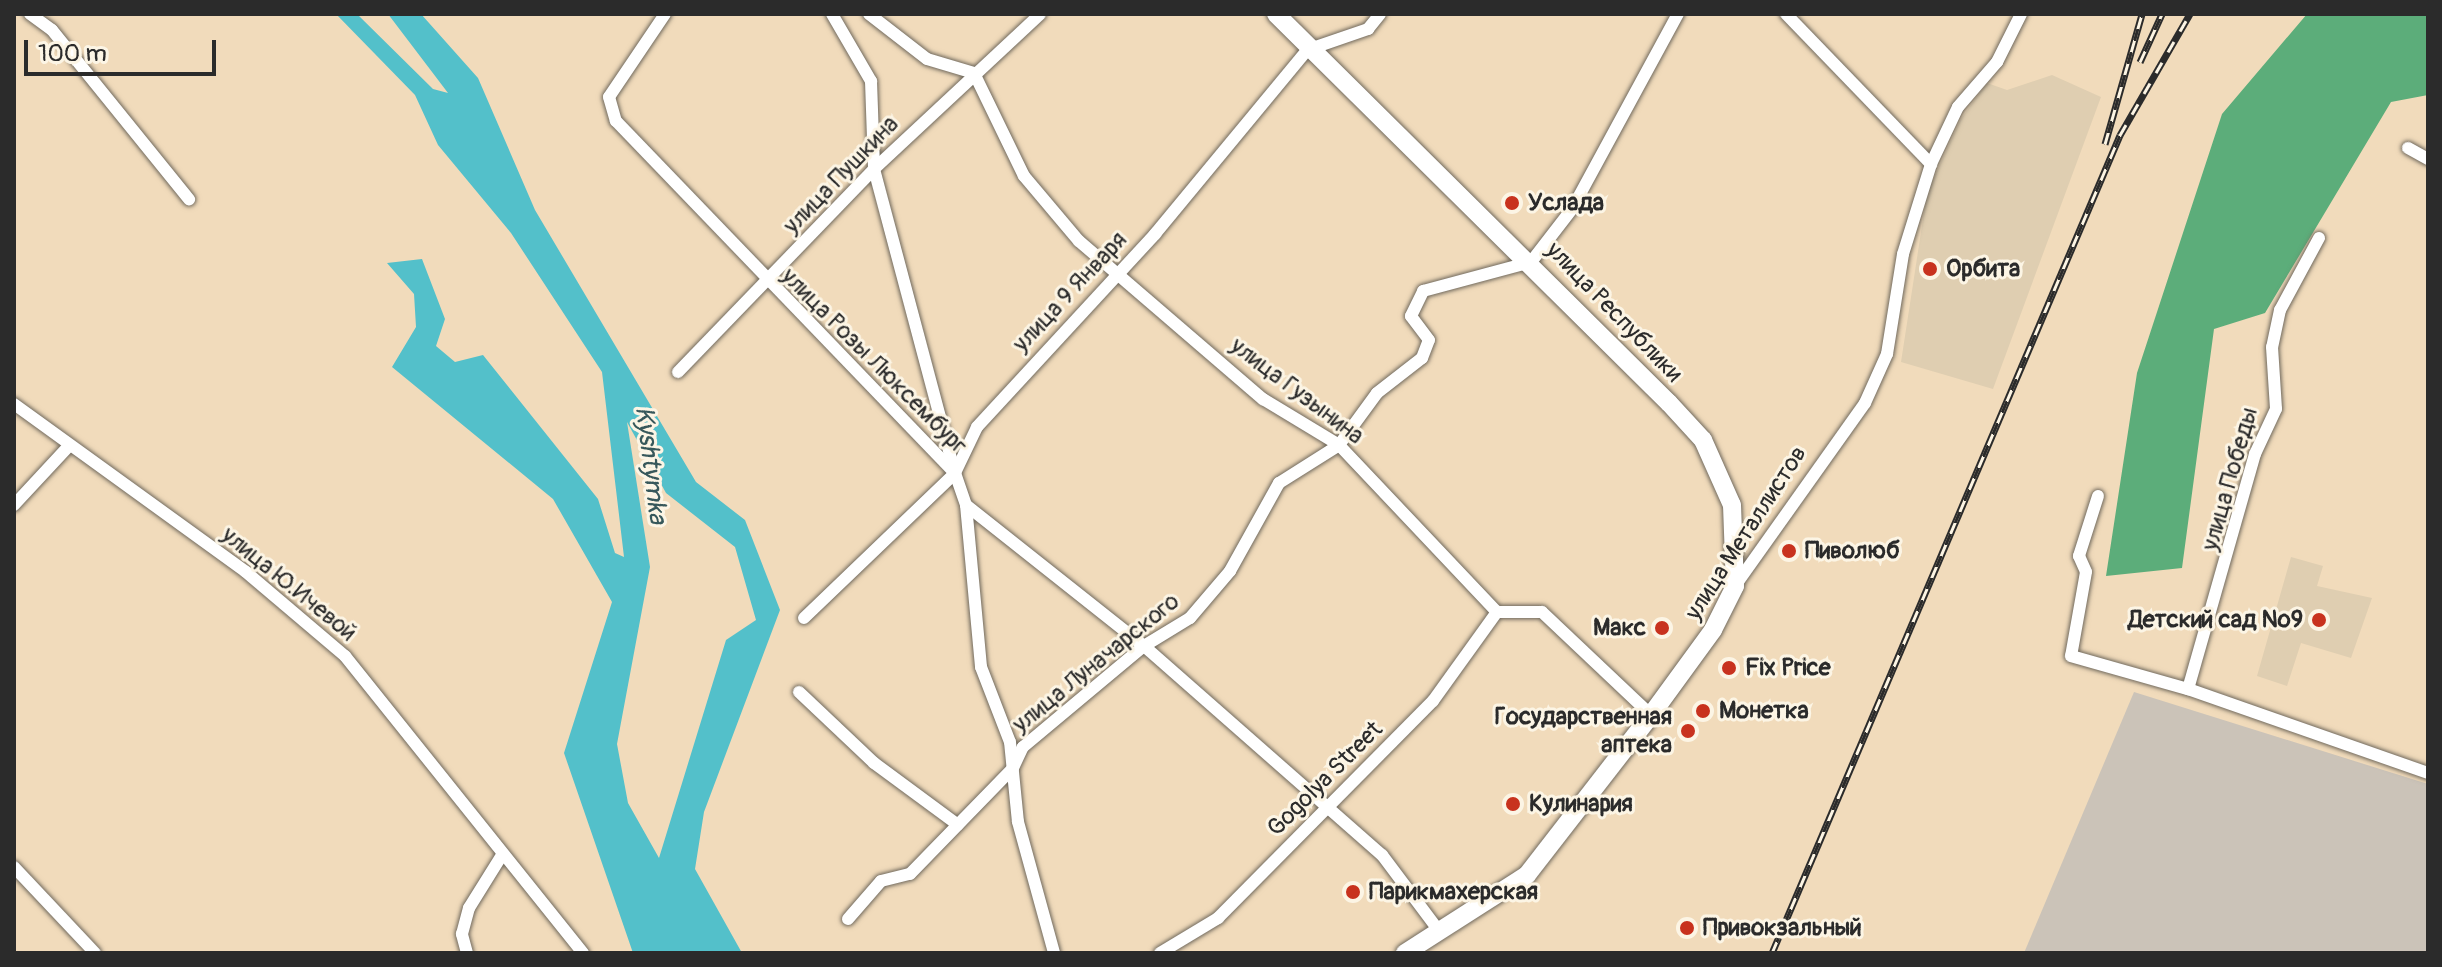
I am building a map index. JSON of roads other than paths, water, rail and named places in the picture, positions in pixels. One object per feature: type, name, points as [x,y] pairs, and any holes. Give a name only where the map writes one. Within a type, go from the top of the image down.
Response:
[{"type":"main road","name":"улица Республики","points":[[1276,14],[1307,50],[1531,262],[1703,440],[1732,505],[1735,586]]},
{"type":"main road","name":"улица Металлистов","points":[[1405,953],[1542,861],[1713,630],[1735,586]]},
{"type":"street","points":[[30,14],[52,30],[189,199]]},
{"type":"street","name":"улица Розы Люксембург","points":[[665,14],[609,97],[616,121],[767,284],[955,473],[966,505],[981,667],[1013,768],[1018,822],[1054,953]]},
{"type":"street","points":[[832,14],[871,81],[874,169],[955,473]]},
{"type":"street","points":[[869,14],[927,59],[974,73]]},
{"type":"street","name":"улица Пушкина","points":[[678,372],[767,284],[874,169],[1040,14]]},
{"type":"street","name":"улица 9 Января","points":[[804,618],[955,473],[977,427],[1116,270],[1155,234],[1242,120],[1307,50],[1368,29],[1380,14]]},
{"type":"street","points":[[1531,262],[1572,209],[1678,14]]},
{"type":"street","points":[[1786,14],[1931,164]]},
{"type":"street","name":"улица Металлистов","points":[[1735,586],[1865,403],[1887,354],[1903,254],[1931,164],[1958,107],[1997,62],[2021,14]]},
{"type":"street","name":"улица Гузынина","points":[[974,73],[1024,176],[1079,241],[1263,399],[1339,445],[1497,612]]},
{"type":"street","points":[[2408,148],[2428,159]]},
{"type":"street","name":"улица Победы","points":[[2188,689],[2255,454],[2276,409],[2272,347],[2280,310],[2319,238]]},
{"type":"street","name":"улица Луначарского","points":[[848,919],[881,881],[910,874],[1013,768],[1023,747],[1144,646],[1190,618],[1230,571],[1279,483],[1339,445],[1377,393],[1422,358],[1429,340],[1411,316],[1423,291],[1531,262]]},
{"type":"street","name":"улица Ю.Ичевой","points":[[14,404],[67,448],[246,572],[345,656],[583,953]]},
{"type":"street","points":[[14,505],[67,448]]},
{"type":"street","points":[[2098,496],[2079,556],[2086,572],[2071,656],[2188,689],[2428,773]]},
{"type":"street","points":[[966,505],[1144,646],[1382,855],[1439,931]]},
{"type":"street","points":[[1497,612],[1542,612],[1651,715]]},
{"type":"street","name":"Gogolya Street","points":[[1160,953],[1218,918],[1433,701],[1497,612]]},
{"type":"street","points":[[799,692],[874,763],[958,825]]},
{"type":"street","points":[[467,953],[462,934],[469,908],[502,855]]},
{"type":"street","points":[[14,867],[95,953]]},
{"type":"water","points":[[336,14],[357,14],[433,89],[448,93],[388,14],[421,14],[478,78],[535,210],[696,482],[745,520],[780,610],[704,812],[695,869],[742,953],[633,953],[564,753],[612,602],[553,499],[392,367],[416,327],[414,294],[387,263],[422,259],[445,319],[436,346],[455,362],[483,355],[598,499],[615,553],[624,557],[602,372],[511,233],[438,145],[415,95]],"holes":[[[627,422],[666,493],[735,547],[756,620],[726,640],[659,858],[628,803],[617,744],[650,567]]]},
{"type":"railway","points":[[2105,144],[2142,14]]},
{"type":"railway","points":[[2140,62],[2162,14]]},
{"type":"railway","points":[[1772,953],[2120,135],[2190,14]]},
{"type":"place","name":"Услада","points":[[1512,203]]},
{"type":"place","name":"Орбита","points":[[1930,269]]},
{"type":"place","name":"Пиволюб","points":[[1789,551]]},
{"type":"place","name":"Детский сад №9","points":[[2319,620]]},
{"type":"place","name":"Макс","points":[[1662,628]]},
{"type":"place","name":"Fix Price","points":[[1729,668]]},
{"type":"place","name":"Монетка","points":[[1703,711]]},
{"type":"place","name":"Государственная аптека","points":[[1688,731]]},
{"type":"place","name":"Кулинария","points":[[1513,804]]},
{"type":"place","name":"Парикмахерская","points":[[1353,892]]},
{"type":"place","name":"Привокзальный","points":[[1687,928]]},
{"type":"water label","name":"Kyshtymka","points":[[650,465]]}]
